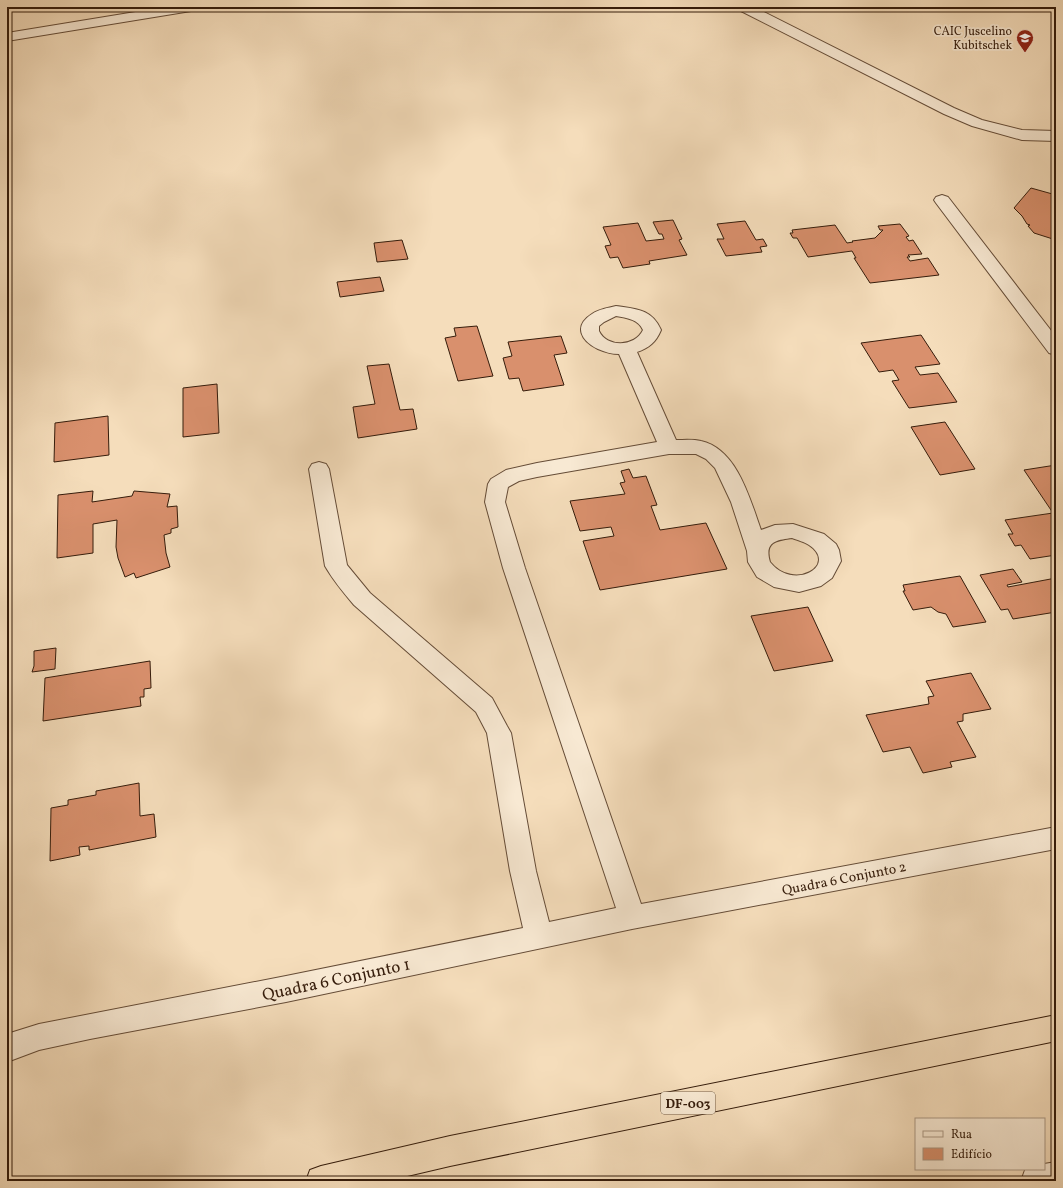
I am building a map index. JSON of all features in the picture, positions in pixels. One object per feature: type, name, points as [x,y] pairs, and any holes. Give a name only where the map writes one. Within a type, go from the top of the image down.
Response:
[{"type":"highway","name":"DF-003","points":[[321,1181],[458,1149],[1056,1028]]},
{"type":"street","points":[[7,37],[91,18],[191,7]]},
{"type":"street","points":[[744,7],[949,111],[970,120],[1022,135],[1056,136]]},
{"type":"street","points":[[942,200],[1056,349]]},
{"type":"street","points":[[626,349],[669,447]]},
{"type":"street","points":[[632,917],[517,576],[495,502],[498,484],[513,475],[669,447],[699,447],[713,454],[724,465],[741,502],[757,549]]},
{"type":"street","points":[[319,469],[336,566],[346,582],[362,599],[484,705],[499,733],[523,871],[539,937]]},
{"type":"street","name":"Quadra 6 Conjunto 2","points":[[632,917],[1056,838]]},
{"type":"street","name":"Quadra 6 Conjunto 1","points":[[7,1048],[39,1037],[90,1026],[286,989],[632,917]]},
{"type":"street","name":"Quadra 6 Conjunto 1","points":[[7,1040],[39,1037]]},
{"type":"street","points":[[1036,1181],[1056,1177]]},
{"type":"building","points":[[1031,188],[1056,195],[1056,240],[1034,233],[1028,226],[1030,225],[1027,224],[1014,208]]},
{"type":"building","points":[[673,220],[682,239],[679,240],[687,255],[649,261],[650,264],[623,268],[618,257],[610,258],[605,246],[611,245],[603,227],[638,223],[646,241],[664,239],[662,234],[659,234],[653,222]]},
{"type":"building","points":[[745,221],[756,240],[763,239],[767,246],[760,247],[762,252],[726,256],[717,239],[724,239],[717,224]]},
{"type":"building","points":[[900,224],[909,236],[906,237],[909,241],[913,240],[922,254],[908,255],[910,257],[907,257],[910,261],[928,258],[939,275],[870,283],[854,258],[856,258],[852,251],[808,257],[797,238],[793,238],[790,233],[793,233],[792,230],[835,225],[847,243],[875,238],[883,230],[880,230],[878,226]]},
{"type":"building","points":[[402,240],[408,259],[377,262],[374,243]]},
{"type":"building","points":[[380,277],[384,291],[340,297],[337,282]]},
{"type":"building","points":[[477,326],[493,376],[458,381],[445,338],[456,336],[454,328]]},
{"type":"building","points":[[921,335],[940,364],[915,367],[920,375],[938,373],[957,402],[909,408],[892,381],[899,380],[893,370],[879,372],[861,343]]},
{"type":"building","points":[[561,336],[567,353],[554,355],[564,385],[523,391],[519,378],[509,379],[503,358],[512,356],[508,342]]},
{"type":"building","points":[[389,364],[400,410],[413,409],[417,429],[358,438],[353,407],[375,404],[367,366]]},
{"type":"building","points":[[217,384],[219,433],[183,437],[183,388]]},
{"type":"building","points":[[108,416],[109,455],[54,462],[55,423]]},
{"type":"building","points":[[945,422],[975,469],[940,475],[911,427]]},
{"type":"building","points":[[1056,465],[1056,555],[1030,559],[1021,545],[1015,546],[1008,534],[1013,534],[1005,520],[1053,513],[1024,470]]},
{"type":"building","points":[[629,469],[633,478],[646,476],[657,505],[651,506],[660,530],[706,523],[727,569],[600,590],[583,541],[614,536],[611,527],[580,531],[570,501],[625,494],[620,483],[625,482],[621,471]]},
{"type":"building","points":[[93,491],[92,502],[132,496],[134,491],[170,494],[167,507],[177,506],[178,527],[171,529],[171,533],[164,535],[166,553],[170,567],[136,578],[134,573],[125,577],[118,558],[116,547],[117,520],[93,524],[93,553],[57,558],[58,495]]},
{"type":"building","points":[[1013,569],[1022,582],[1007,585],[1008,587],[1056,578],[1056,612],[1013,619],[1008,609],[1001,610],[980,575]]},
{"type":"building","points":[[960,576],[986,622],[953,627],[946,614],[938,612],[931,607],[913,610],[903,591],[905,591],[903,585]]},
{"type":"building","points":[[808,607],[833,661],[774,671],[751,616]]},
{"type":"building","points":[[56,648],[55,669],[32,672],[34,666],[34,651]]},
{"type":"building","points":[[150,661],[151,688],[144,689],[144,697],[140,697],[141,706],[43,721],[45,678]]},
{"type":"building","points":[[971,673],[991,709],[963,714],[963,721],[957,722],[976,757],[950,762],[952,767],[923,773],[910,747],[883,752],[866,715],[929,704],[928,697],[934,696],[926,681]]},
{"type":"building","points":[[139,783],[140,816],[154,814],[156,837],[89,850],[89,846],[79,847],[80,855],[50,861],[51,808],[68,805],[68,800],[96,795],[96,791]]},
{"type":"place","name":"CAIC Juscelino Kubitschek","points":[[1025,53]]}]
